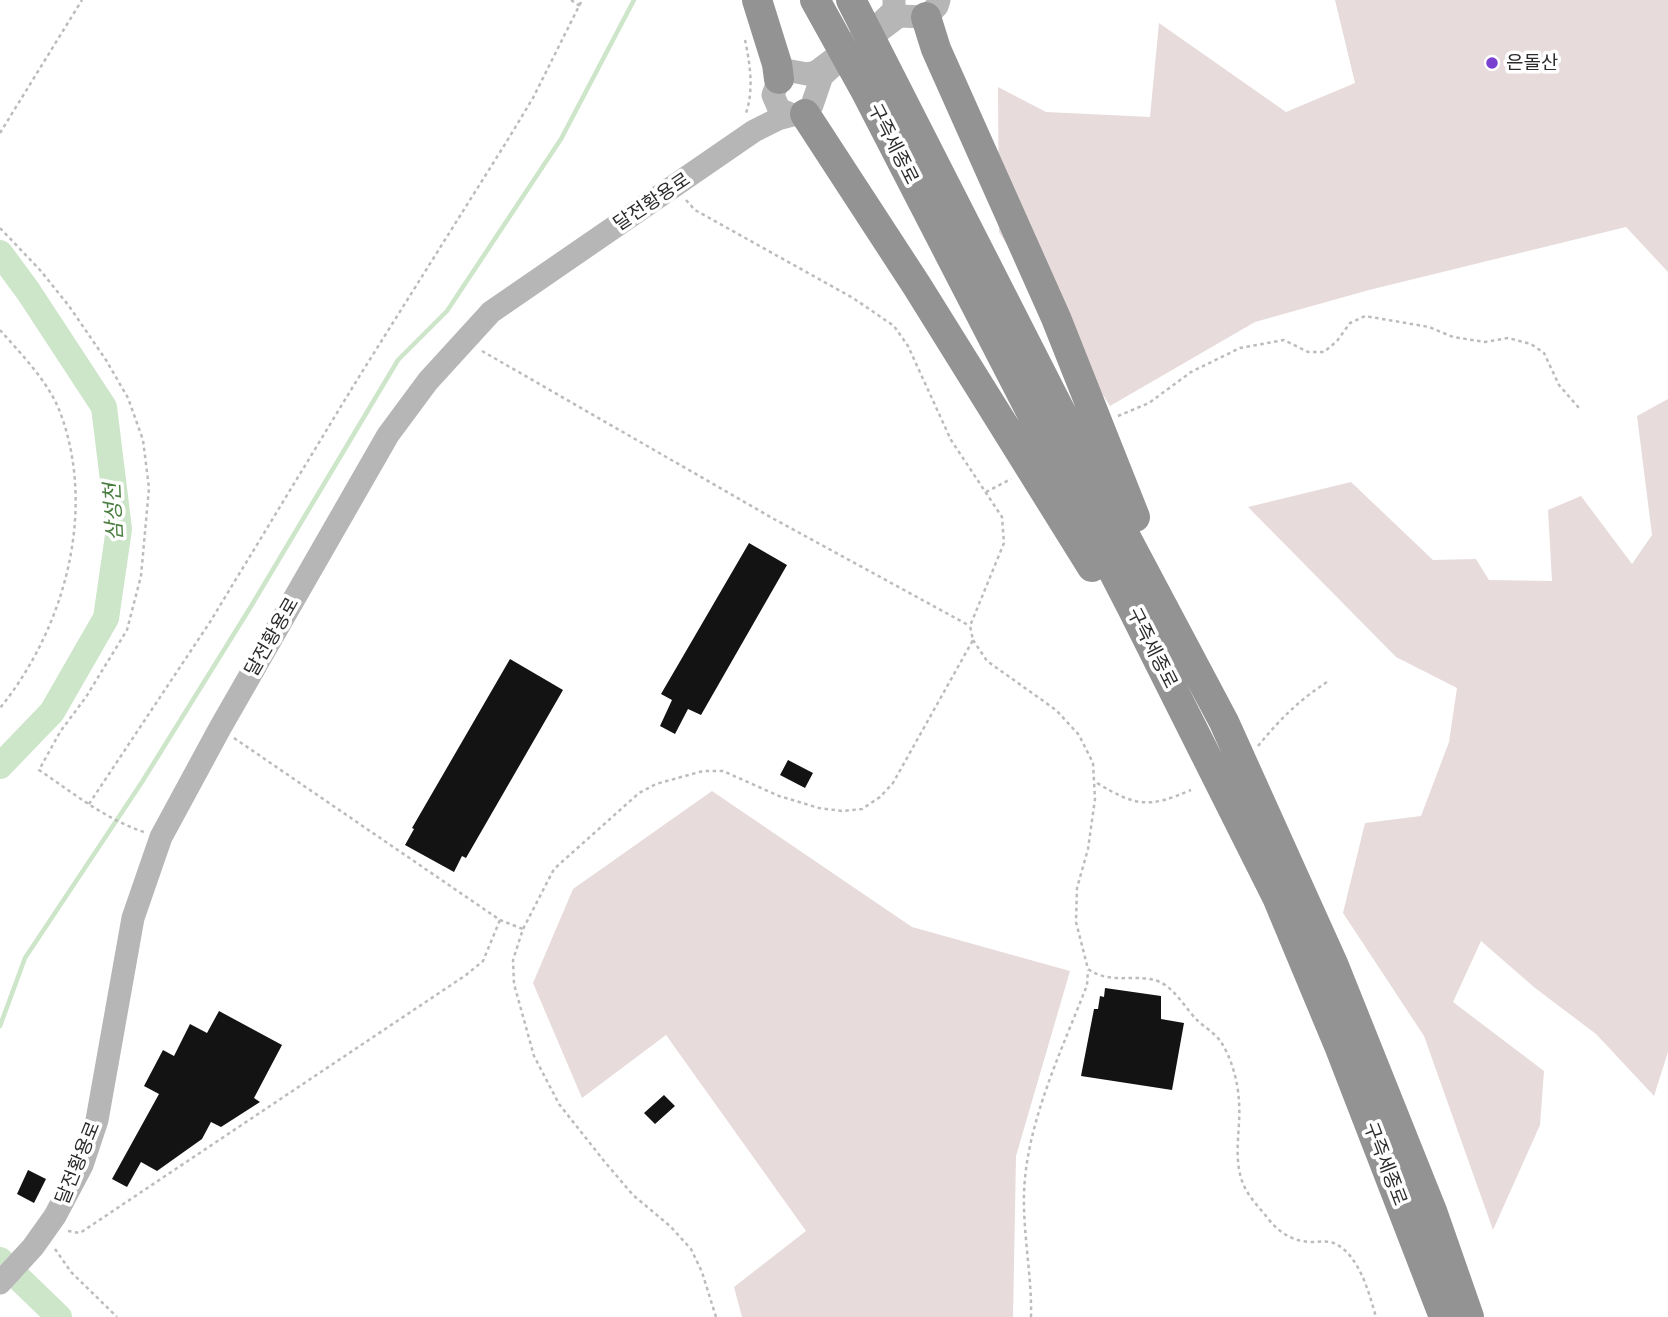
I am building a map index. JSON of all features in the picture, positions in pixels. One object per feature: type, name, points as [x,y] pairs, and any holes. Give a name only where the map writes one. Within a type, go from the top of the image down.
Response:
[{"type":"highway","points":[[757,0],[777,64],[776,87]]},
{"type":"highway","name":"구즉세종로","points":[[852,1],[1094,477],[1224,722],[1334,966],[1432,1211],[1469,1317]]},
{"type":"highway","points":[[932,8],[951,85],[1056,318],[1124,493],[1158,567],[1210,668],[1258,799]]},
{"type":"highway","name":"구즉세종로","points":[[821,11],[865,90],[1132,608],[1277,897],[1340,1048],[1444,1317]]},
{"type":"highway","points":[[799,115],[917,286],[1104,586],[1214,796],[1277,897]]},
{"type":"main road","points":[[749,124],[771,111],[776,87],[792,71],[807,74],[816,72],[875,28],[894,10],[894,0]]},
{"type":"main road","points":[[749,124],[799,115],[812,106],[822,76],[834,65],[899,16],[932,8]]},
{"type":"main road","points":[[776,87],[779,109],[799,115]]},
{"type":"main road","name":"달전황용로","points":[[0,1283],[33,1247],[52,1221],[78,1174],[97,1120],[133,918],[148,870],[167,825],[388,435],[428,381],[491,312],[676,186],[749,124]]},
{"type":"path","points":[[0,133],[82,0]]},
{"type":"path","points":[[571,0],[580,5]]},
{"type":"path","points":[[89,804],[210,622],[356,380],[507,141],[533,98],[582,0]]},
{"type":"path","points":[[743,29],[750,65],[749,124]]},
{"type":"path","points":[[676,186],[695,209],[853,298],[894,326],[908,346],[951,440],[1002,517],[1004,543],[970,626],[973,640],[987,662],[1056,710],[1079,735],[1093,763],[1096,782],[1088,849],[1077,888],[1076,922],[1088,969],[1087,985],[1038,1118],[1024,1191],[1031,1317]]},
{"type":"path","points":[[0,228],[40,270],[106,360],[128,398],[143,440],[149,488],[146,524],[141,576],[127,630],[86,697],[60,732],[39,770],[125,826]]},
{"type":"path","points":[[1112,418],[1149,403],[1191,372],[1240,348],[1284,340],[1308,352],[1324,352],[1337,341],[1350,323],[1365,316],[1429,327],[1453,337],[1485,342],[1508,338],[1531,344],[1544,353],[1559,385],[1579,408]]},
{"type":"path","points":[[0,330],[38,376],[59,410],[72,455],[78,503],[56,611],[38,653],[0,708]]},
{"type":"path","points":[[463,340],[774,519],[970,626]]},
{"type":"path","points":[[986,492],[1016,477]]},
{"type":"path","points":[[716,1317],[702,1272],[691,1249],[670,1226],[634,1195],[604,1161],[559,1104],[534,1056],[514,984],[513,960],[523,929],[554,869],[630,801],[656,784],[702,771],[723,771],[779,796],[819,808],[842,811],[862,809],[880,797],[893,783],[973,640]]},
{"type":"path","points":[[1255,749],[1282,715],[1303,697],[1330,680]]},
{"type":"path","points":[[220,728],[500,920],[523,929]]},
{"type":"path","points":[[1096,782],[1122,798],[1139,803],[1162,803],[1191,790]]},
{"type":"path","points":[[117,1317],[60,1259],[50,1241],[52,1221],[68,1231],[80,1233],[466,975],[483,961],[500,920]]},
{"type":"path","points":[[1088,969],[1097,975],[1161,983],[1220,1040],[1234,1070],[1240,1103],[1237,1151],[1242,1180],[1249,1195],[1285,1236],[1307,1242],[1328,1241],[1346,1252],[1359,1269],[1376,1317]]},
{"type":"shaded area","points":[[1335,0],[1668,0],[1668,272],[1626,227],[1369,290],[1255,322],[1110,406],[999,232],[998,87],[1046,112],[1150,117],[1159,23],[1286,112],[1355,83]]},
{"type":"shaded area","points":[[1668,399],[1668,1052],[1654,1096],[1596,1034],[1535,988],[1481,941],[1453,1002],[1544,1071],[1540,1125],[1493,1230],[1424,1036],[1343,913],[1365,823],[1421,816],[1449,742],[1457,688],[1396,657],[1248,507],[1351,482],[1433,560],[1476,559],[1489,580],[1552,581],[1548,510],[1581,496],[1632,564],[1652,535],[1637,416]]},
{"type":"shaded area","points":[[712,791],[912,927],[1070,971],[1016,1156],[1013,1317],[742,1317],[734,1287],[806,1231],[666,1035],[582,1098],[533,983],[573,889]]},
{"type":"building","points":[[749,543],[787,565],[701,715],[688,709],[675,734],[660,726],[672,700],[661,694]]},
{"type":"building","points":[[510,659],[563,690],[466,858],[462,856],[454,872],[405,845],[414,829],[412,828]]},
{"type":"building","points":[[788,760],[813,773],[805,788],[780,775]]},
{"type":"building","points":[[1105,988],[1161,996],[1161,1019],[1184,1023],[1172,1090],[1081,1076],[1094,1009],[1098,1009],[1100,996],[1104,997]]},
{"type":"building","points":[[219,1011],[282,1045],[254,1098],[260,1102],[221,1127],[211,1122],[202,1139],[157,1171],[141,1162],[127,1187],[112,1179],[159,1094],[144,1086],[163,1050],[174,1056],[190,1024],[207,1033]]},
{"type":"building","points":[[664,1095],[675,1106],[655,1124],[644,1113]]},
{"type":"building","points":[[28,1170],[46,1179],[34,1203],[17,1194]]},
{"type":"waterway","points":[[0,1026],[25,958],[142,782],[398,360],[447,311],[561,139],[634,0]]},
{"type":"waterway","name":"삼성천","points":[[0,253],[104,407],[119,529],[106,618],[52,712],[0,766]]},
{"type":"waterway","name":"삼성천","points":[[0,1260],[59,1317]]},
{"type":"place","name":"은돌산","points":[[1492,63]]}]
